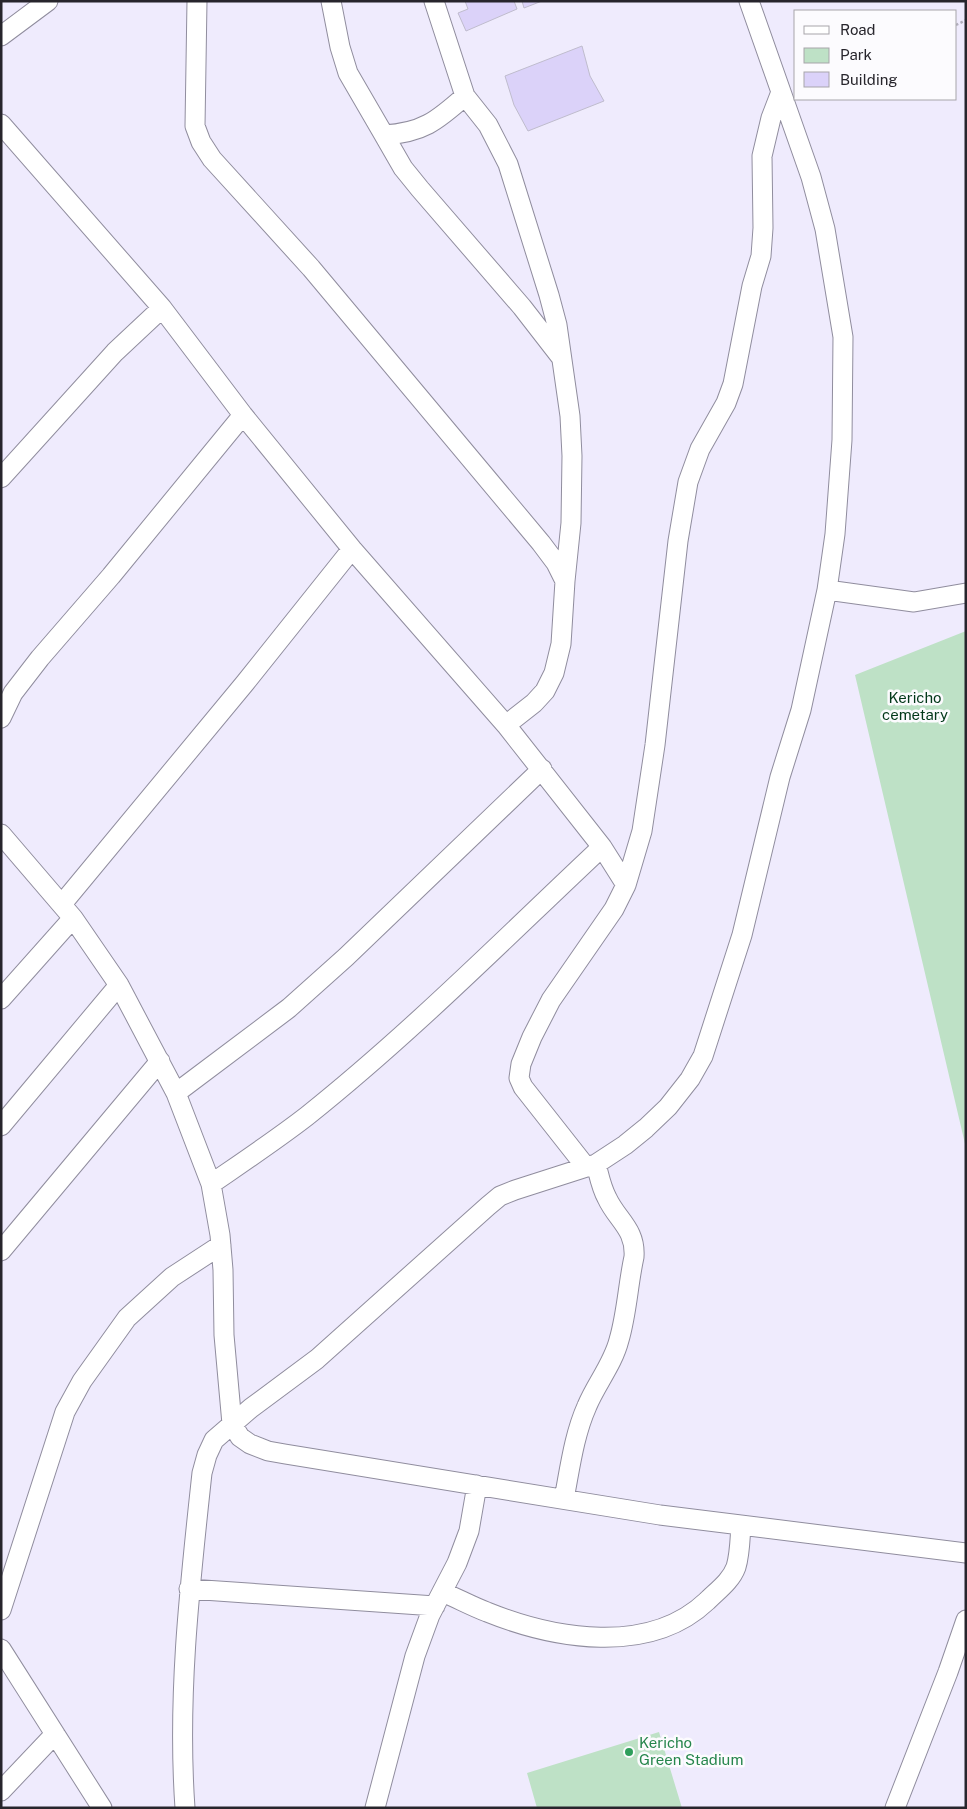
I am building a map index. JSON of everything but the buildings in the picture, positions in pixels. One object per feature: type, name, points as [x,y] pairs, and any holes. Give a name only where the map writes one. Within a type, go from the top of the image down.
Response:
[{"type":"street","points":[[1,36],[48,1]]},
{"type":"street","points":[[196,1],[194,104],[195,126],[201,142],[212,159],[311,268],[541,543],[556,563],[565,581]]},
{"type":"street","points":[[331,1],[340,47],[348,73],[403,168],[522,307],[560,356]]},
{"type":"street","points":[[434,1],[465,96],[488,126],[508,164],[557,325],[570,416],[572,456],[571,523],[565,581],[562,644],[554,674],[545,691],[534,703],[506,725]]},
{"type":"street","points":[[185,1808],[182,1714],[189,1588],[202,1473],[214,1440],[317,1359],[500,1196],[591,1165],[625,1145],[668,1107],[690,1079],[703,1056],[742,935],[780,777],[800,710],[827,590],[839,491],[843,383],[843,337],[825,229],[811,177],[749,1]]},
{"type":"street","points":[[564,1499],[574,1446],[586,1409],[596,1386],[612,1360],[619,1340],[635,1247],[627,1226],[607,1199],[591,1165],[523,1088],[519,1073],[532,1037],[551,1000],[614,909],[626,885],[642,831],[655,745],[678,541],[688,482],[700,449],[726,403],[733,384],[752,286],[761,256],[763,228],[762,156],[771,118],[781,92]]},
{"type":"street","points":[[384,135],[403,134],[418,130],[442,116],[465,96]]},
{"type":"street","points":[[1,124],[162,308],[243,415],[352,549],[542,768],[602,847],[626,885]]},
{"type":"street","points":[[1,478],[114,352],[162,308]]},
{"type":"street","points":[[1,718],[13,693],[40,658],[111,576],[243,415]]},
{"type":"street","points":[[62,904],[233,698],[352,549]]},
{"type":"street","points":[[827,590],[914,602],[966,593]]},
{"type":"street","points":[[176,1093],[289,1008],[374,930],[542,768]]},
{"type":"street","points":[[1,834],[74,918],[119,985],[176,1093],[211,1184],[221,1245],[224,1335],[232,1424],[240,1437],[250,1444],[268,1451],[660,1515],[966,1553]]},
{"type":"street","points":[[211,1184],[307,1116],[406,1032],[602,847]]},
{"type":"street","points":[[1,999],[74,918]]},
{"type":"street","points":[[1,1126],[119,985]]},
{"type":"street","points":[[1,1250],[160,1061]]},
{"type":"street","points":[[1,1610],[65,1412],[82,1380],[127,1318],[172,1277],[221,1245]]},
{"type":"street","points":[[375,1808],[415,1656],[438,1599],[457,1563],[469,1532],[477,1485]]},
{"type":"street","points":[[189,1588],[438,1599],[551,1632],[605,1638],[629,1637],[666,1628],[696,1612],[720,1589],[736,1567],[741,1525]]},
{"type":"street","points":[[896,1808],[966,1620]]},
{"type":"street","points":[[1,1649],[102,1808]]},
{"type":"street","points":[[1,1791],[55,1734]]},
{"type":"green space","name":"Kericho cemetary","points":[[966,631],[966,1148],[855,675]]},
{"type":"green space","name":"Kericho Green Stadium","points":[[659,1732],[682,1808],[537,1808],[527,1773]]},
{"type":"place","name":"Kericho Green Stadium","points":[[629,1752]]}]
